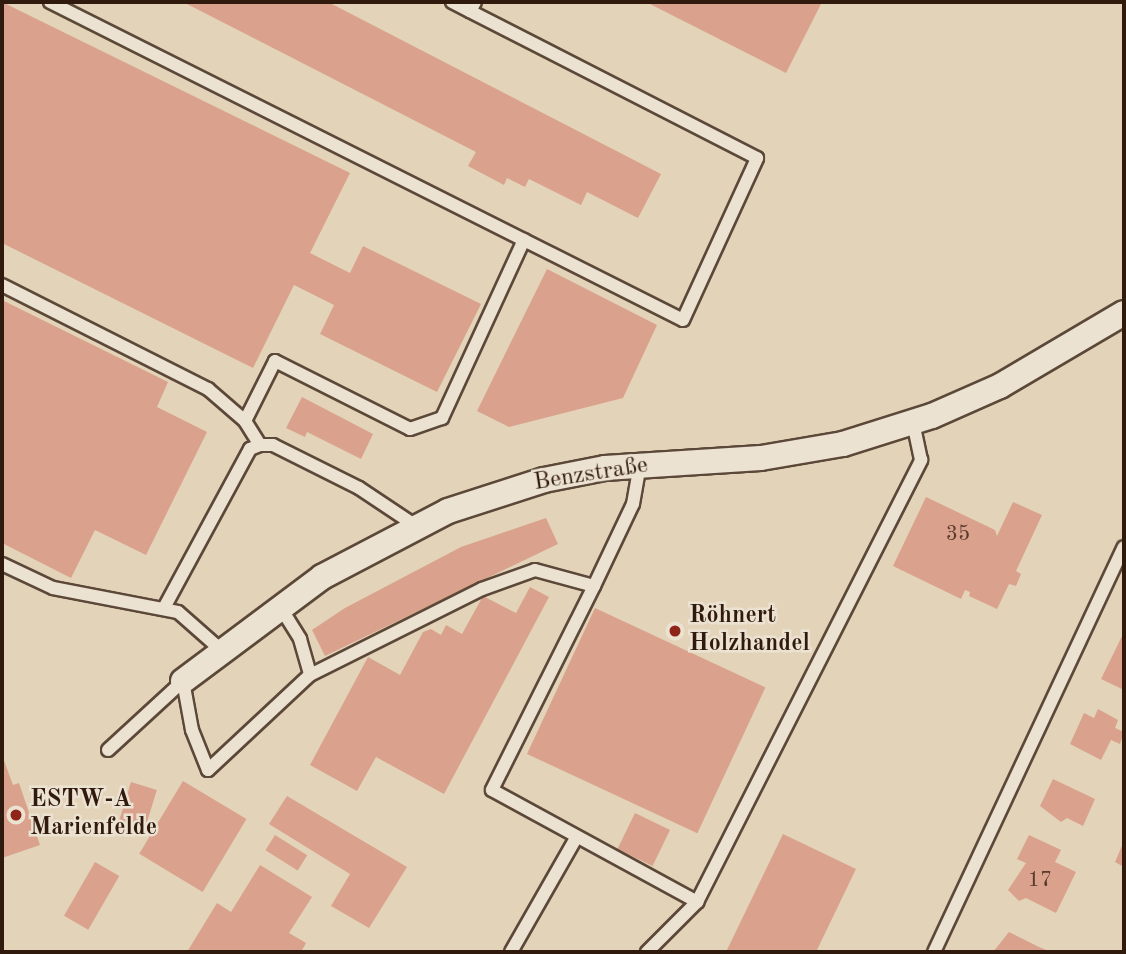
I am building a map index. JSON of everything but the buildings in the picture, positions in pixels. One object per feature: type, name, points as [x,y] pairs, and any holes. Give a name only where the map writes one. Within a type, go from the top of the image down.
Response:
[{"type":"street","name":"Benzstraße","points":[[183,681],[220,649],[279,605],[416,526],[448,511],[544,480],[640,465],[761,458],[843,444],[913,422],[1000,386],[1124,313]]},
{"type":"lane","points":[[50,2],[683,320],[757,158],[472,6],[452,2]]},
{"type":"lane","points":[[245,421],[275,361],[410,429],[442,418],[524,240]]},
{"type":"lane","points":[[2,285],[208,389],[245,421],[260,445]]},
{"type":"lane","points":[[646,952],[697,902],[921,460],[913,422]]},
{"type":"lane","points":[[164,608],[250,449],[260,445],[273,445],[359,488],[416,526]]},
{"type":"lane","points":[[640,465],[633,504],[492,790],[697,902]]},
{"type":"lane","points":[[934,952],[1124,547]]},
{"type":"lane","points":[[2,564],[53,588],[178,612],[220,649]]},
{"type":"lane","points":[[183,681],[192,730],[208,770],[310,675],[482,589],[535,570],[594,586]]},
{"type":"lane","points":[[279,605],[300,639],[310,675]]},
{"type":"lane","name":"Benzstraße","points":[[108,750],[183,681]]},
{"type":"lane","points":[[511,952],[576,838]]},
{"type":"place","name":"Röhnert Holzhandel","points":[[675,631]]},
{"type":"place","name":"ESTW-A Marienfelde","points":[[16,815]]}]
